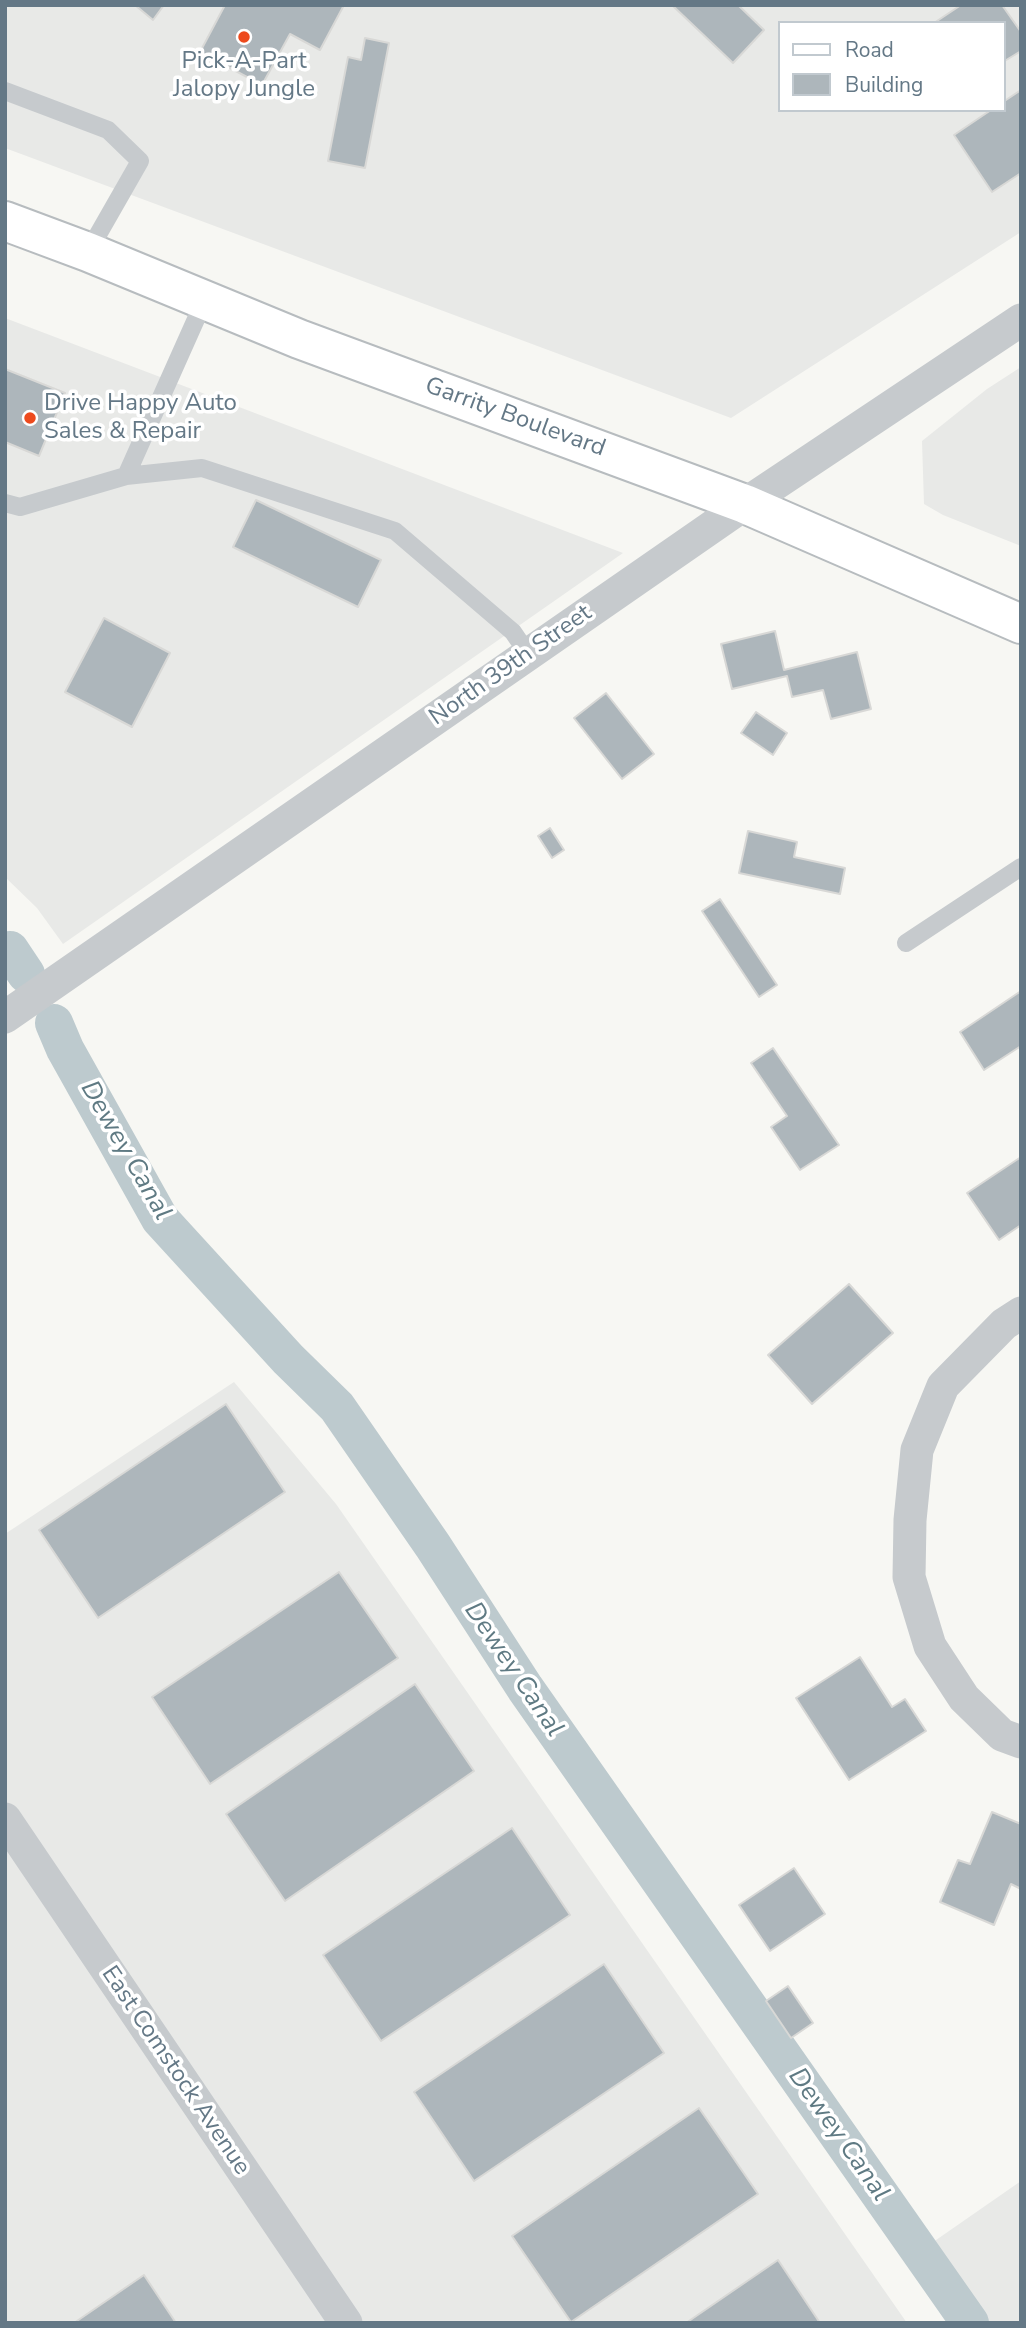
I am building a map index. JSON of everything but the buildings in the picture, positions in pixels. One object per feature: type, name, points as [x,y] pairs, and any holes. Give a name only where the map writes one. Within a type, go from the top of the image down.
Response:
[{"type":"main road","name":"Garrity Boulevard","points":[[5,221],[88,252],[299,339],[745,503],[1021,624]]},
{"type":"street","name":"North 39th Street","points":[[5,1017],[745,503],[1021,320]]},
{"type":"street","points":[[1021,1313],[1004,1324],[943,1386],[917,1450],[910,1520],[909,1566],[909,1577],[930,1646],[964,1698],[1002,1735],[1021,1742]]},
{"type":"street","name":"East Comstock Avenue","points":[[5,1819],[346,2323]]},
{"type":"lane","points":[[5,91],[108,130],[140,160],[88,252]]},
{"type":"lane","points":[[126,476],[205,299]]},
{"type":"lane","points":[[5,503],[20,507],[126,476],[202,468],[395,531],[513,632],[528,654]]},
{"type":"lane","points":[[906,943],[1021,867]]},
{"type":"shaded area","points":[[5,5],[1021,5],[1021,232],[731,418],[5,148]]},
{"type":"shaded area","points":[[5,318],[623,553],[63,944],[37,908],[5,877]]},
{"type":"shaded area","points":[[1021,367],[1021,546],[943,515],[924,504],[922,441],[987,389]]},
{"type":"shaded area","points":[[234,1382],[336,1504],[907,2323],[5,2323],[5,1534]]},
{"type":"shaded area","points":[[1021,2181],[1021,2323],[980,2323],[926,2247]]},
{"type":"waterway","name":"Dewey Canal","points":[[10,950],[26,974]]},
{"type":"waterway","name":"Dewey Canal","points":[[54,1023],[65,1049],[160,1219],[288,1359],[337,1407],[433,1546],[525,1688],[970,2323]]},
{"type":"place","name":"Pick-A-Part Jalopy Jungle","points":[[244,37]]},
{"type":"place","name":"Drive Happy Auto Sales & Repair","points":[[30,418]]}]
